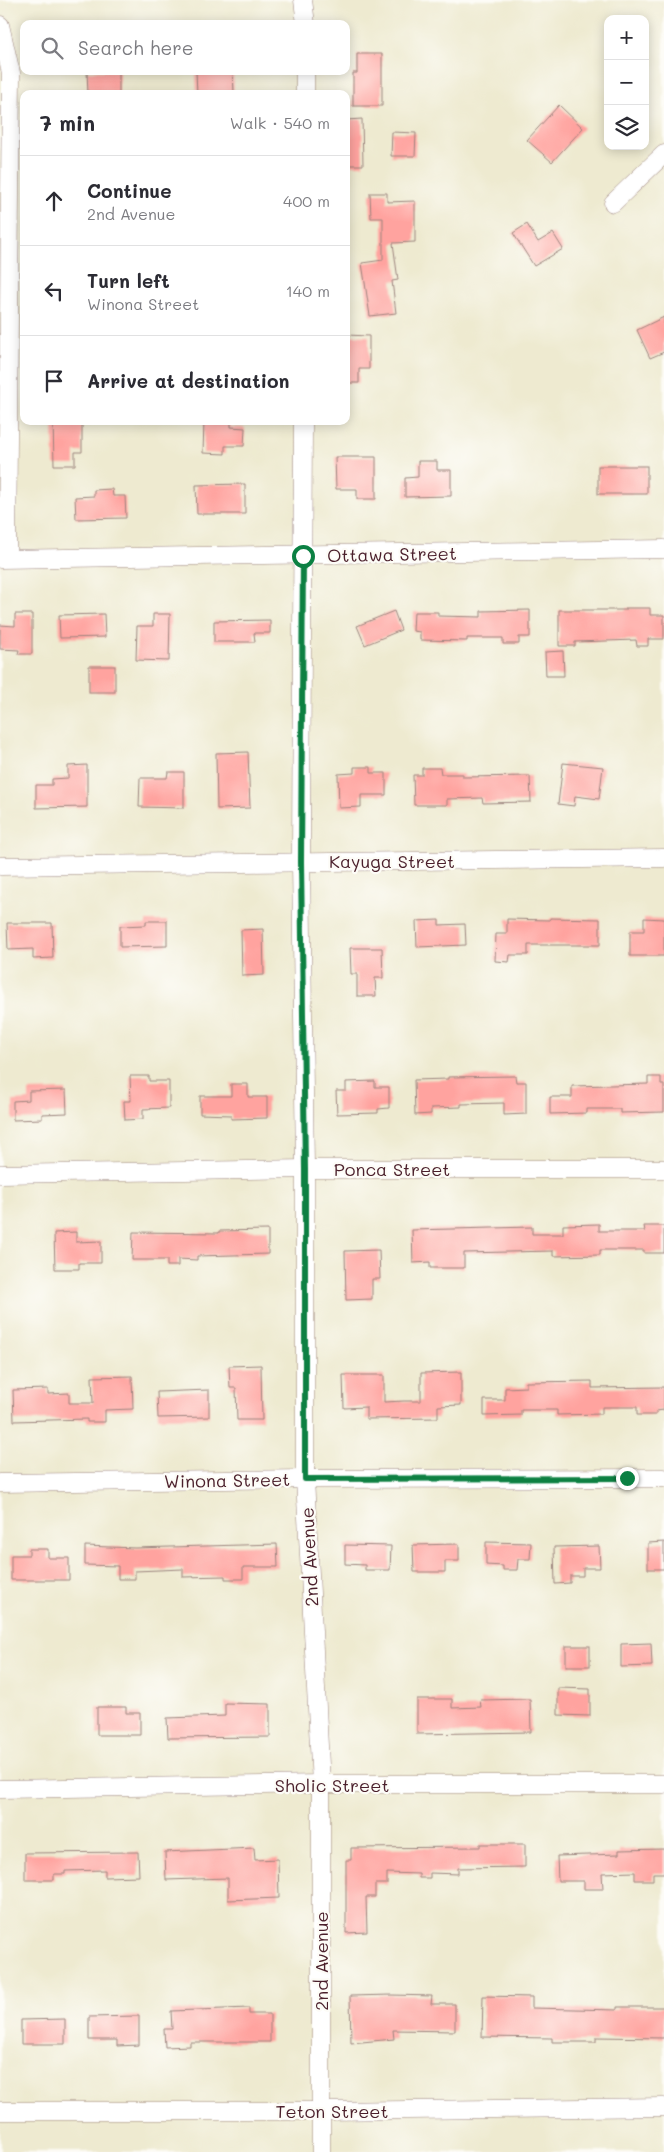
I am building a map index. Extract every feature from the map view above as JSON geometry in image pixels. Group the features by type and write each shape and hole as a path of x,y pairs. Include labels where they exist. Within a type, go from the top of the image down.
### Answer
{"street":[{"path":"303,0 306,20"},
{"path":"0,26 11,73 3,558"},
{"path":"305,75 305,90"},
{"path":"613,203 664,154"},
{"name":"2nd Avenue","path":"304,425 301,862 305,1169 305,1479 321,1784 321,2152"},
{"name":"Ottawa Street","path":"3,558 303,556 664,549"},
{"name":"Kayuga Street","path":"0,866 664,858"},
{"name":"Ponca Street","path":"0,1174 305,1169 664,1169"},
{"name":"Winona Street","path":"0,1483 305,1479 664,1478"},
{"name":"Sholic Street","path":"0,1789 321,1784 664,1784"},
{"name":"Teton Street","path":"0,2111 321,2111 664,2107"}],"building":[{"path":"357,54 382,54 382,106 353,106 353,73 357,73"},
{"path":"87,75 119,75 119,90 88,90"},
{"path":"196,75 233,75 234,90 197,90"},
{"path":"559,105 583,128 552,162 527,140"},
{"path":"362,119 363,165 350,165 350,120"},
{"path":"392,132 416,133 415,156 391,156"},
{"path":"370,193 387,193 387,202 415,201 415,242 393,243 398,280 392,281 396,313 370,316 362,263 383,260 383,218 371,218"},
{"path":"527,224 538,242 553,233 563,249 534,266 513,233"},
{"path":"664,317 664,352 650,358 637,330"},
{"path":"350,335 369,336 369,369 359,369 359,383 350,383"},
{"path":"53,425 82,425 82,452 75,452 75,465 54,465"},
{"path":"204,425 231,425 231,427 245,428 244,446 225,446 225,454 203,453"},
{"path":"335,457 376,457 376,499 357,499 357,489 336,489"},
{"path":"418,461 437,461 437,470 451,470 451,496 405,497 405,478 418,477"},
{"path":"598,466 647,466 647,494 598,494"},
{"path":"245,484 245,514 197,514 196,485"},
{"path":"112,489 113,496 125,496 126,518 76,519 75,497 94,496 94,490"},
{"path":"626,608 650,608 650,615 664,615 664,639 648,639 648,646 637,646 636,640 575,642 575,646 559,646 559,610 626,610"},
{"path":"530,610 530,637 519,637 519,644 503,644 503,638 467,638 467,641 420,640 420,632 413,631 414,612 438,612 438,616 481,617 481,611"},
{"path":"394,611 401,630 365,645 357,626"},
{"path":"15,614 32,614 32,654 18,654 19,650 0,649 0,625 15,626"},
{"path":"104,614 105,637 60,638 59,615"},
{"path":"153,614 170,614 169,661 136,660 137,626 153,626"},
{"path":"270,620 270,633 254,633 255,642 214,642 214,621"},
{"path":"563,651 564,676 546,676 545,652"},
{"path":"89,666 115,666 115,692 89,692"},
{"path":"248,752 250,808 217,809 216,753"},
{"path":"563,763 603,767 599,799 575,796 574,806 558,804"},
{"path":"87,765 87,807 36,808 36,785 52,785 52,779 68,778 68,766"},
{"path":"354,767 371,767 371,773 386,773 386,795 361,795 361,807 339,808 338,774 354,773"},
{"path":"422,768 440,768 441,774 463,774 463,777 530,776 531,802 483,803 482,798 447,799 447,805 414,805 413,775 422,775"},
{"path":"168,772 184,772 184,808 139,807 140,778 167,778"},
{"path":"550,918 600,919 600,945 528,945 528,955 510,955 509,962 495,961 496,934 507,934 507,919 550,920"},
{"path":"644,918 664,919 664,956 630,956 630,931 644,931"},
{"path":"439,920 439,925 465,924 466,945 417,947 416,921"},
{"path":"146,921 167,921 167,946 120,947 120,926 146,925"},
{"path":"7,923 52,923 53,958 33,959 33,949 8,950"},
{"path":"263,929 264,975 242,976 241,930"},
{"path":"350,948 382,948 383,978 375,978 376,996 357,996 357,974 351,974"},
{"path":"130,1076 149,1076 149,1081 169,1081 169,1108 143,1109 143,1119 125,1120 124,1101 131,1101"},
{"path":"515,1076 516,1082 526,1082 526,1114 504,1115 504,1103 461,1104 461,1107 431,1108 431,1114 415,1115 414,1080 448,1079 448,1077"},
{"path":"648,1077 661,1077 661,1085 664,1085 664,1112 620,1113 620,1109 587,1109 587,1113 550,1114 550,1097 572,1097 572,1086 648,1084"},
{"path":"375,1081 375,1087 389,1087 389,1108 378,1109 378,1113 337,1114 336,1091 346,1091 346,1082"},
{"path":"231,1084 248,1084 248,1097 267,1097 267,1118 231,1119 231,1115 200,1114 200,1096 231,1096"},
{"path":"66,1090 67,1113 42,1114 42,1119 13,1120 13,1101 29,1100 29,1091"},
{"path":"599,1224 599,1231 645,1231 644,1226 664,1226 664,1253 644,1253 644,1250 600,1250 600,1255 553,1256 553,1251 464,1253 464,1268 430,1268 430,1262 413,1263 412,1230 532,1227 532,1234 563,1234 563,1225"},
{"path":"268,1230 268,1254 197,1256 197,1260 178,1259 178,1266 167,1266 167,1260 132,1260 133,1232 219,1233 219,1231"},
{"path":"76,1232 76,1242 101,1241 101,1263 79,1263 79,1269 55,1269 54,1233"},
{"path":"379,1250 380,1279 372,1279 372,1299 346,1300 345,1251"},
{"path":"261,1365 262,1420 237,1420 236,1388 230,1388 229,1366"},
{"path":"461,1372 461,1405 438,1406 438,1418 366,1419 366,1407 344,1408 343,1375 384,1375 384,1402 421,1401 421,1373"},
{"path":"132,1376 133,1409 105,1410 105,1422 87,1422 87,1419 14,1421 13,1390 48,1389 48,1394 69,1393 69,1403 93,1403 92,1377"},
{"path":"592,1381 592,1388 664,1387 664,1410 656,1411 656,1415 637,1415 637,1407 602,1407 602,1414 557,1415 557,1410 521,1410 521,1415 484,1416 484,1400 505,1400 505,1388 526,1387 526,1382"},
{"path":"209,1390 209,1417 158,1418 157,1392"},
{"path":"486,1542 531,1543 530,1559 518,1559 517,1570 503,1570 503,1566 486,1565"},
{"path":"664,1542 664,1569 648,1569 648,1543"},
{"path":"277,1544 278,1567 243,1567 243,1579 225,1579 225,1576 183,1577 183,1569 135,1571 135,1579 118,1579 118,1566 85,1565 85,1546 135,1548"},
{"path":"459,1544 459,1561 445,1561 445,1572 414,1572 413,1545"},
{"path":"345,1545 391,1546 390,1570 365,1570 365,1565 345,1564"},
{"path":"599,1546 600,1568 583,1568 583,1576 570,1576 570,1583 555,1584 554,1547"},
{"path":"29,1549 48,1549 48,1558 69,1558 69,1580 11,1580 11,1555 29,1555"},
{"path":"651,1643 652,1666 621,1667 621,1644"},
{"path":"566,1646 590,1646 590,1666 566,1666"},
{"path":"558,1688 590,1689 590,1716 558,1715"},
{"path":"417,1699 452,1699 452,1708 481,1707 480,1700 530,1699 531,1732 417,1734"},
{"path":"225,1703 270,1704 270,1737 168,1738 167,1718 225,1716"},
{"path":"97,1707 126,1707 126,1713 140,1713 140,1735 97,1735"},
{"path":"480,1844 525,1844 525,1867 458,1868 458,1874 430,1873 430,1878 419,1878 419,1874 387,1873 387,1884 375,1884 375,1897 366,1897 367,1932 346,1933 346,1860 351,1860 351,1848 480,1847"},
{"path":"254,1848 255,1860 278,1859 279,1898 228,1900 228,1878 166,1880 165,1852"},
{"path":"664,1849 664,1873 653,1873 653,1880 635,1880 635,1872 602,1873 603,1889 584,1889 584,1881 558,1881 557,1856 619,1854 619,1850"},
{"path":"138,1852 139,1876 105,1877 105,1870 65,1871 65,1874 54,1874 54,1880 25,1880 25,1853"},
{"path":"350,1996 432,1996 431,2004 455,2004 455,2031 393,2030 394,2039 351,2043"},
{"path":"483,1996 532,1997 532,2008 617,2010 617,2007 664,2007 664,2038 596,2037 596,2042 552,2042 552,2038 482,2037"},
{"path":"249,2008 249,2014 270,2014 270,2042 190,2042 190,2046 165,2047 164,2029 172,2029 171,2011"},
{"path":"139,2016 139,2045 117,2046 117,2040 89,2040 89,2017"},
{"path":"65,2019 65,2044 21,2044 21,2020"}],"route":[{"path":"303,556 301,862 305,1169 305,1479 627,1478"}]}
